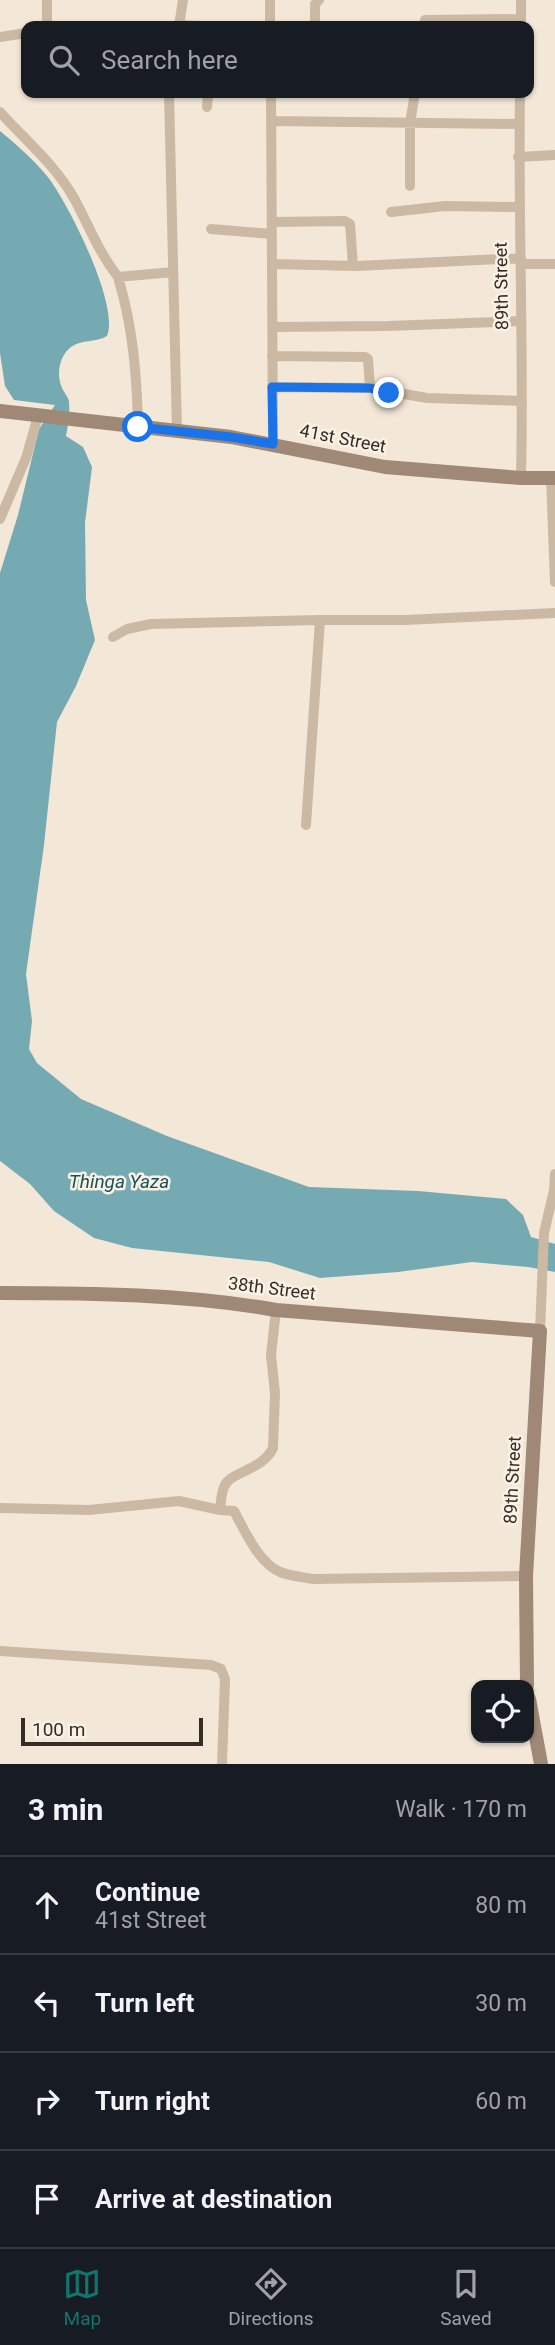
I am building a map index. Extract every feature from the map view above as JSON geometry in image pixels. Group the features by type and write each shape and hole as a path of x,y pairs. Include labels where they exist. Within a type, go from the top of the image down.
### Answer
{"main road":[{"name":"41st Street","path":"0,411 231,437 385,467 553,478"},
{"name":"38th Street","path":"0,1293 90,1293 191,1299 276,1310 540,1331"},
{"name":"89th Street","path":"527,1680 526,1576 540,1331"},
{"path":"534,1726 541,1764"}],"street":[{"path":"47,0 47,21"},
{"path":"180,21 183,0"},
{"path":"270,0 270,21"},
{"path":"315,21 315,4 319,0"},
{"path":"521,0 521,21"},
{"path":"425,21 457,21"},
{"path":"0,37 21,34"},
{"path":"169,98 177,432"},
{"path":"207,107 208,98"},
{"path":"271,98 273,444"},
{"path":"410,186 410,123 414,98"},
{"name":"89th Street","path":"520,98 521,478"},
{"path":"0,112 47,160 75,200 94,242 118,277 132,337 138,427"},
{"path":"272,121 520,124"},
{"path":"519,157 555,155"},
{"path":"391,212 445,206 519,208"},
{"path":"272,222 345,221 350,224 352,230 352,266"},
{"path":"211,229 272,234"},
{"path":"272,264 352,266 521,261 555,264"},
{"path":"118,277 173,272"},
{"path":"272,327 521,321"},
{"path":"272,356 365,357 368,359 370,388"},
{"path":"272,387 370,388 427,398 522,401"},
{"path":"0,519 26,458 39,416"},
{"path":"553,478 555,582"},
{"path":"113,637 127,629 150,624 405,620 555,613"},
{"path":"306,825 320,620"},
{"name":"89th Street","path":"540,1331 544,1233 554,1191 555,1174"},
{"path":"543,1290 555,1290"},
{"path":"220,1510 223,1488 228,1480 258,1466 273,1448 275,1393 271,1355 276,1310"},
{"path":"0,1508 89,1510 179,1501 234,1511 246,1534 267,1561 279,1572 290,1575 334,1580 526,1576"},
{"path":"0,1651 211,1665 221,1669 225,1679 222,1764"}],"water":[{"name":"Thinga Yaza","path":"0,131 42,170 67,208 90,254 106,302 109,322 107,336 80,343 67,351 61,360 59,372 60,383 69,401 66,436 83,447 92,467 85,523 86,600 95,640 76,686 57,722 44,845 26,974 32,1021 29,1049 37,1063 81,1099 167,1136 309,1187 418,1191 506,1199 523,1215 531,1237 555,1244 555,1272 472,1262 398,1272 320,1278 269,1262 132,1248 94,1238 54,1211 30,1184 0,1161 0,573 18,515 39,429 55,405 14,400 5,386 0,353"}],"route":[{"path":"138,427 273,444 272,387 370,388 389,393"}]}
